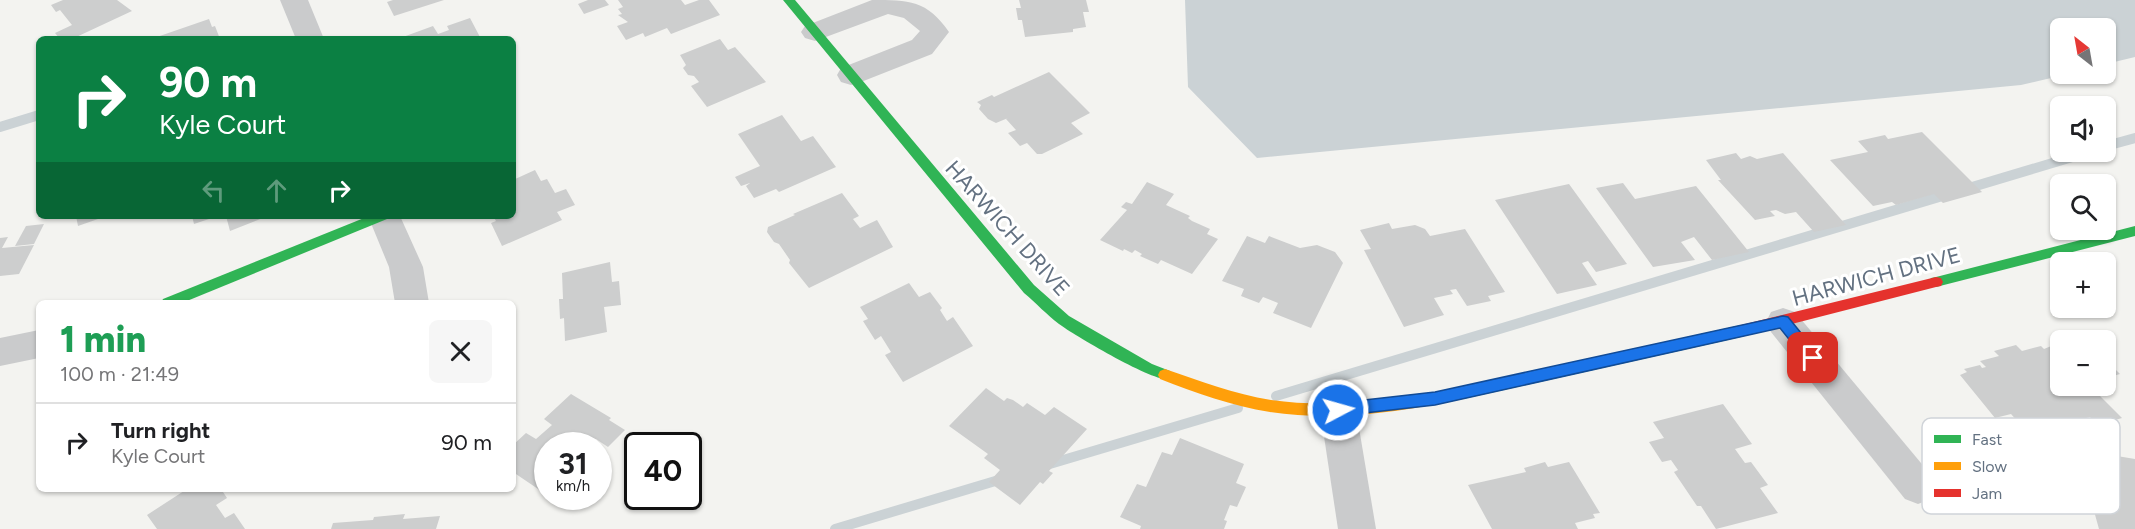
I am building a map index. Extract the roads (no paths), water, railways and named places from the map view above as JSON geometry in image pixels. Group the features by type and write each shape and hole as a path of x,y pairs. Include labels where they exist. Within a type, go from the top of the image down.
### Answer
{"street":[{"path":"294,0 309,36"},
{"name":"HARWICH DRIVE","path":"789,0 1029,289 1064,320 1147,368 1213,393 1271,406 1338,410 1435,399 1783,321 2135,231"},
{"path":"816,32 885,5 911,8 934,32 922,46 851,75"},
{"path":"175,300 376,219"},
{"path":"384,219 406,267 412,300"},
{"path":"1783,321 1918,487"},
{"path":"0,352 36,345"},
{"path":"1338,410 1357,529"}],"waterway":[{"path":"0,127 36,116"},
{"path":"2116,143 2135,138"},
{"path":"1276,396 2056,162"},
{"path":"1043,466 1238,408"},
{"path":"835,529 1002,479"}]}
